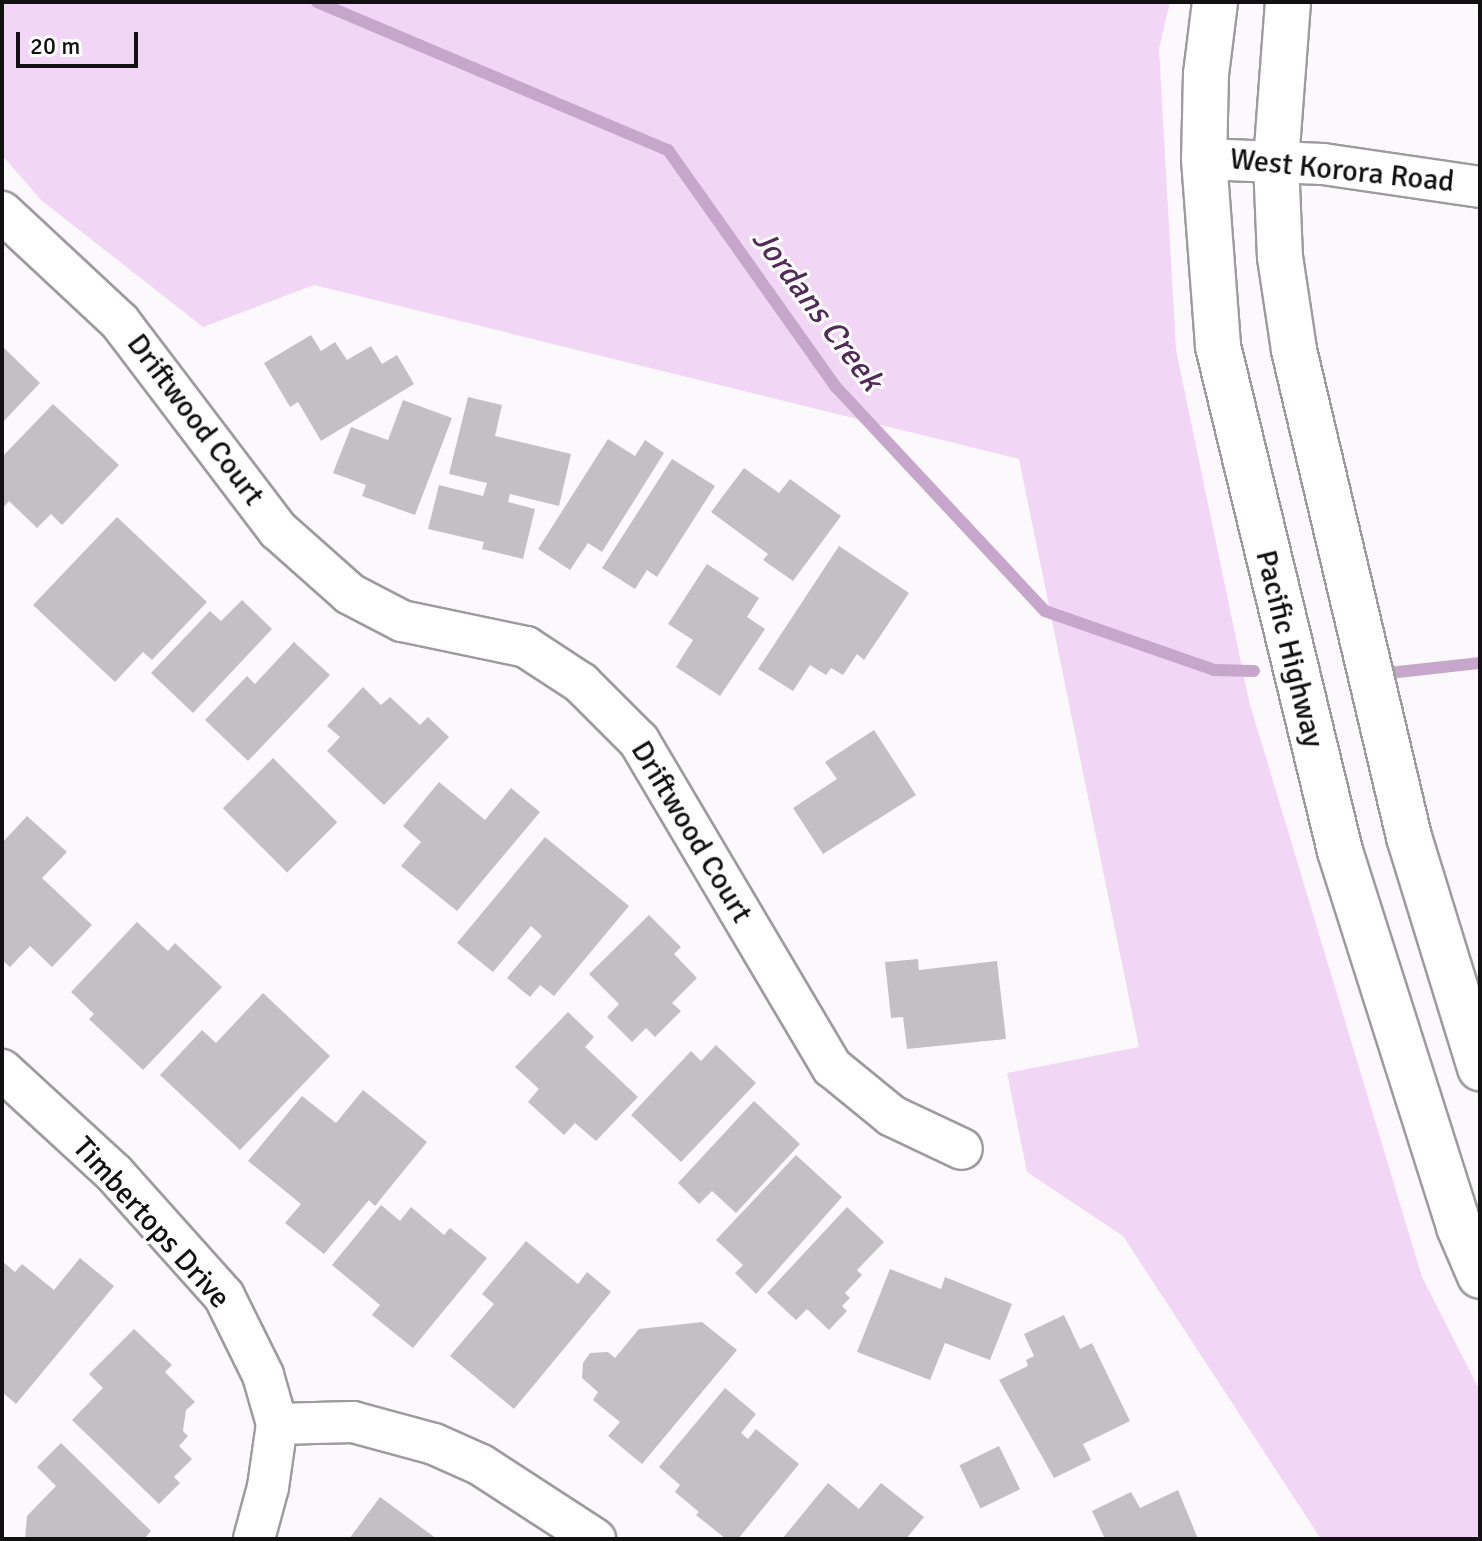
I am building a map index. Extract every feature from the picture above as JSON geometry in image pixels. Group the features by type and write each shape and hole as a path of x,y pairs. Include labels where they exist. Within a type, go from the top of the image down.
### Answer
{"highway":[{"name":"Pacific Highway","path":"1215,2 1206,74 1204,159 1218,346 1266,559 1340,851 1454,1212 1480,1276"},
{"path":"1288,2 1279,61 1276,162 1280,257 1294,350 1409,837 1480,1068"}],"street":[{"name":"West Korora Road","path":"1204,159 1397,171 1480,187"},
{"name":"Driftwood Court","path":"2,212 120,322 278,530 350,594 402,621 526,647 581,683 639,741 832,1067 892,1116 962,1149"},
{"name":"Timbertops Drive","path":"2,1070 114,1173 224,1296 263,1375 277,1424 268,1487 254,1539"},
{"path":"277,1424 353,1422 434,1444 481,1465 595,1539"}],"shaded area":[{"path":"2,2 1170,2 1159,49 1176,350 1249,701 1422,1277 1480,1391 1480,1539 1321,1539 1123,1236 1027,1172 1007,1073 1139,1047 1019,459 314,285 203,327 41,200 2,155"}],"building":[{"path":"311,335 321,351 335,342 347,360 371,346 382,364 397,355 414,384 321,441 298,402 290,407 264,363"},
{"path":"2,346 40,383 2,423"},
{"path":"468,397 502,405 495,436 571,454 559,506 510,494 508,502 535,509 523,559 482,549 484,542 428,529 439,485 483,496 487,483 449,474"},
{"path":"403,400 452,418 415,515 362,496 366,485 333,473 351,427 388,440"},
{"path":"53,404 119,465 62,525 51,514 37,528 9,501 2,509 2,457"},
{"path":"608,439 635,456 645,440 664,453 602,552 588,543 570,570 538,549"},
{"path":"672,459 715,486 657,577 647,570 635,589 602,568"},
{"path":"744,468 779,493 790,479 841,516 793,581 763,560 768,554 711,512"},
{"path":"117,517 207,602 152,660 143,652 115,682 33,605"},
{"path":"839,546 909,593 864,660 857,654 843,675 831,668 826,675 810,665 793,691 758,669"},
{"path":"707,564 759,598 747,617 765,629 720,696 676,667 693,640 668,624"},
{"path":"242,600 272,629 193,713 151,673 210,611 221,621"},
{"path":"294,642 330,675 248,761 205,720 247,676 255,684"},
{"path":"363,687 381,705 390,697 420,725 428,717 449,737 384,805 327,751 340,737 327,726"},
{"path":"874,730 916,795 823,854 793,808 837,779 825,762"},
{"path":"273,758 337,822 287,873 223,808"},
{"path":"439,782 485,820 511,788 540,812 457,911 401,866 421,842 403,826"},
{"path":"27,816 67,852 42,878 92,925 52,967 30,946 10,967 2,960 2,843"},
{"path":"545,837 629,906 554,996 540,985 530,997 507,978 542,936 531,926 493,972 457,943"},
{"path":"649,915 681,947 674,954 697,978 672,1003 681,1011 655,1037 646,1028 632,1042 607,1017 619,1004 589,974"},
{"path":"137,922 168,951 175,943 222,987 143,1070 89,1019 94,1014 71,992"},
{"path":"918,959 919,970 997,961 1006,1039 907,1049 903,1017 891,1018 885,962"},
{"path":"263,993 330,1056 240,1150 160,1075 202,1030 216,1043"},
{"path":"568,1012 594,1037 585,1047 638,1097 596,1141 575,1123 564,1135 528,1102 539,1089 515,1067"},
{"path":"716,1045 756,1083 681,1162 631,1115 691,1051 701,1061"},
{"path":"363,1090 427,1142 375,1206 369,1200 324,1254 285,1223 301,1204 248,1161 302,1096 336,1123"},
{"path":"754,1101 800,1144 736,1213 712,1191 699,1204 678,1183"},
{"path":"796,1155 842,1197 756,1294 735,1273 743,1265 716,1240"},
{"path":"381,1205 400,1221 411,1207 444,1235 450,1228 487,1258 413,1348 372,1315 380,1305 332,1265"},
{"path":"847,1207 884,1242 857,1270 862,1275 845,1293 850,1298 842,1306 847,1311 829,1330 807,1309 796,1320 767,1293"},
{"path":"526,1241 578,1284 587,1272 611,1292 514,1409 450,1356 494,1304 482,1294"},
{"path":"80,1258 114,1286 16,1404 2,1392 2,1261 15,1272 22,1264 54,1290"},
{"path":"890,1269 941,1289 945,1277 1012,1304 990,1360 945,1343 930,1380 857,1352"},
{"path":"1064,1315 1080,1349 1092,1343 1130,1421 1083,1444 1091,1460 1054,1478 999,1380 1028,1366 1026,1360 1034,1356 1024,1334"},
{"path":"702,1322 737,1350 642,1464 608,1436 620,1422 593,1400 598,1392 582,1378 583,1363 590,1353 608,1352 615,1358 639,1329"},
{"path":"134,1329 172,1365 165,1372 195,1402 186,1410 183,1431 188,1436 179,1446 192,1459 174,1477 180,1483 159,1504 72,1420 103,1388 89,1374"},
{"path":"725,1388 756,1414 741,1433 748,1439 756,1429 799,1464 738,1539 726,1539 696,1515 699,1512 675,1492 680,1485 659,1467"},
{"path":"61,1443 151,1531 144,1539 25,1539 27,1516 56,1486 37,1467"},
{"path":"999,1446 1020,1489 980,1508 959,1465"},
{"path":"828,1483 859,1509 881,1483 924,1517 906,1539 782,1539"},
{"path":"1178,1490 1198,1539 1105,1539 1092,1511 1131,1492 1140,1508"},
{"path":"380,1497 437,1539 349,1539"}],"waterway":[{"name":"Jordans Creek","path":"317,2 668,150 836,387 1045,611 1214,670 1254,671"},
{"name":"Jordans Creek","path":"1389,673 1480,663"}]}
